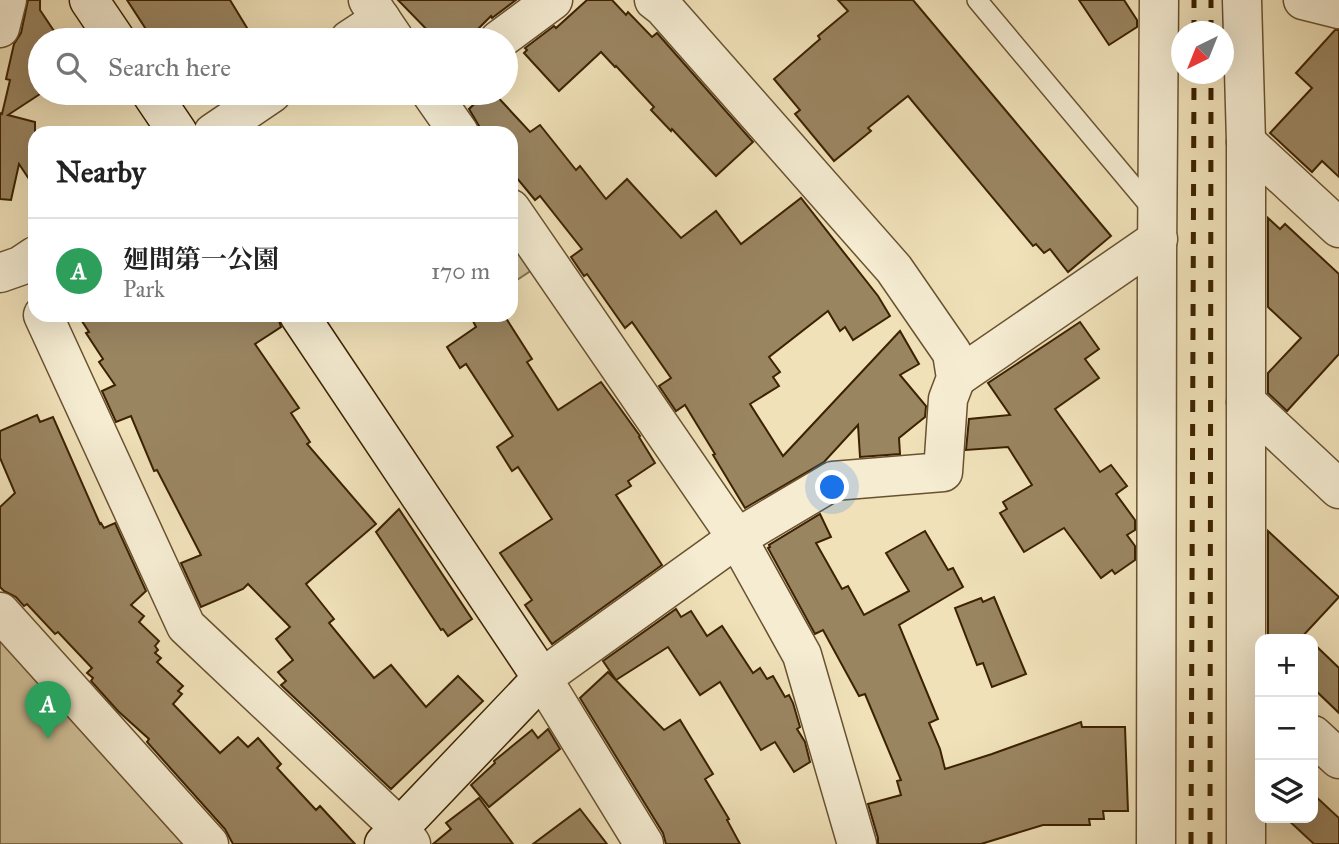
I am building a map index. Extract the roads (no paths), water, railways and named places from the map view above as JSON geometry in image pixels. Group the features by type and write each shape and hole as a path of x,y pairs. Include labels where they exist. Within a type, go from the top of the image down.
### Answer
{"street":[{"path":"0,28 7,0"},
{"path":"89,0 108,28"},
{"path":"515,28 552,0"},
{"path":"46,322 186,626 398,838 542,678 737,538 833,481 943,471 948,399 956,377 952,354 894,269 654,0"},
{"path":"1156,844 1159,0"},
{"path":"1242,0 1246,142 1246,402 1253,681 1246,844"},
{"path":"1303,0 1339,9"},
{"path":"159,105 173,126"},
{"path":"223,126 254,105"},
{"path":"439,105 454,126"},
{"path":"1246,142 1339,228"},
{"path":"518,219 737,538 802,655 857,844"},
{"path":"956,377 1158,228"},
{"path":"304,322 542,678 643,844"},
{"path":"1246,402 1339,489"},
{"path":"0,612 209,844"},
{"path":"1318,740 1339,759"}],"lane":[{"path":"977,0 1158,228"}],"railway":[{"path":"1194,0 1194,21"},
{"path":"1211,0 1211,21"},
{"path":"1191,844 1194,84"},
{"path":"1210,844 1211,84"}],"place":[{"name":"廻間第一公園","path":"48,739"}]}
